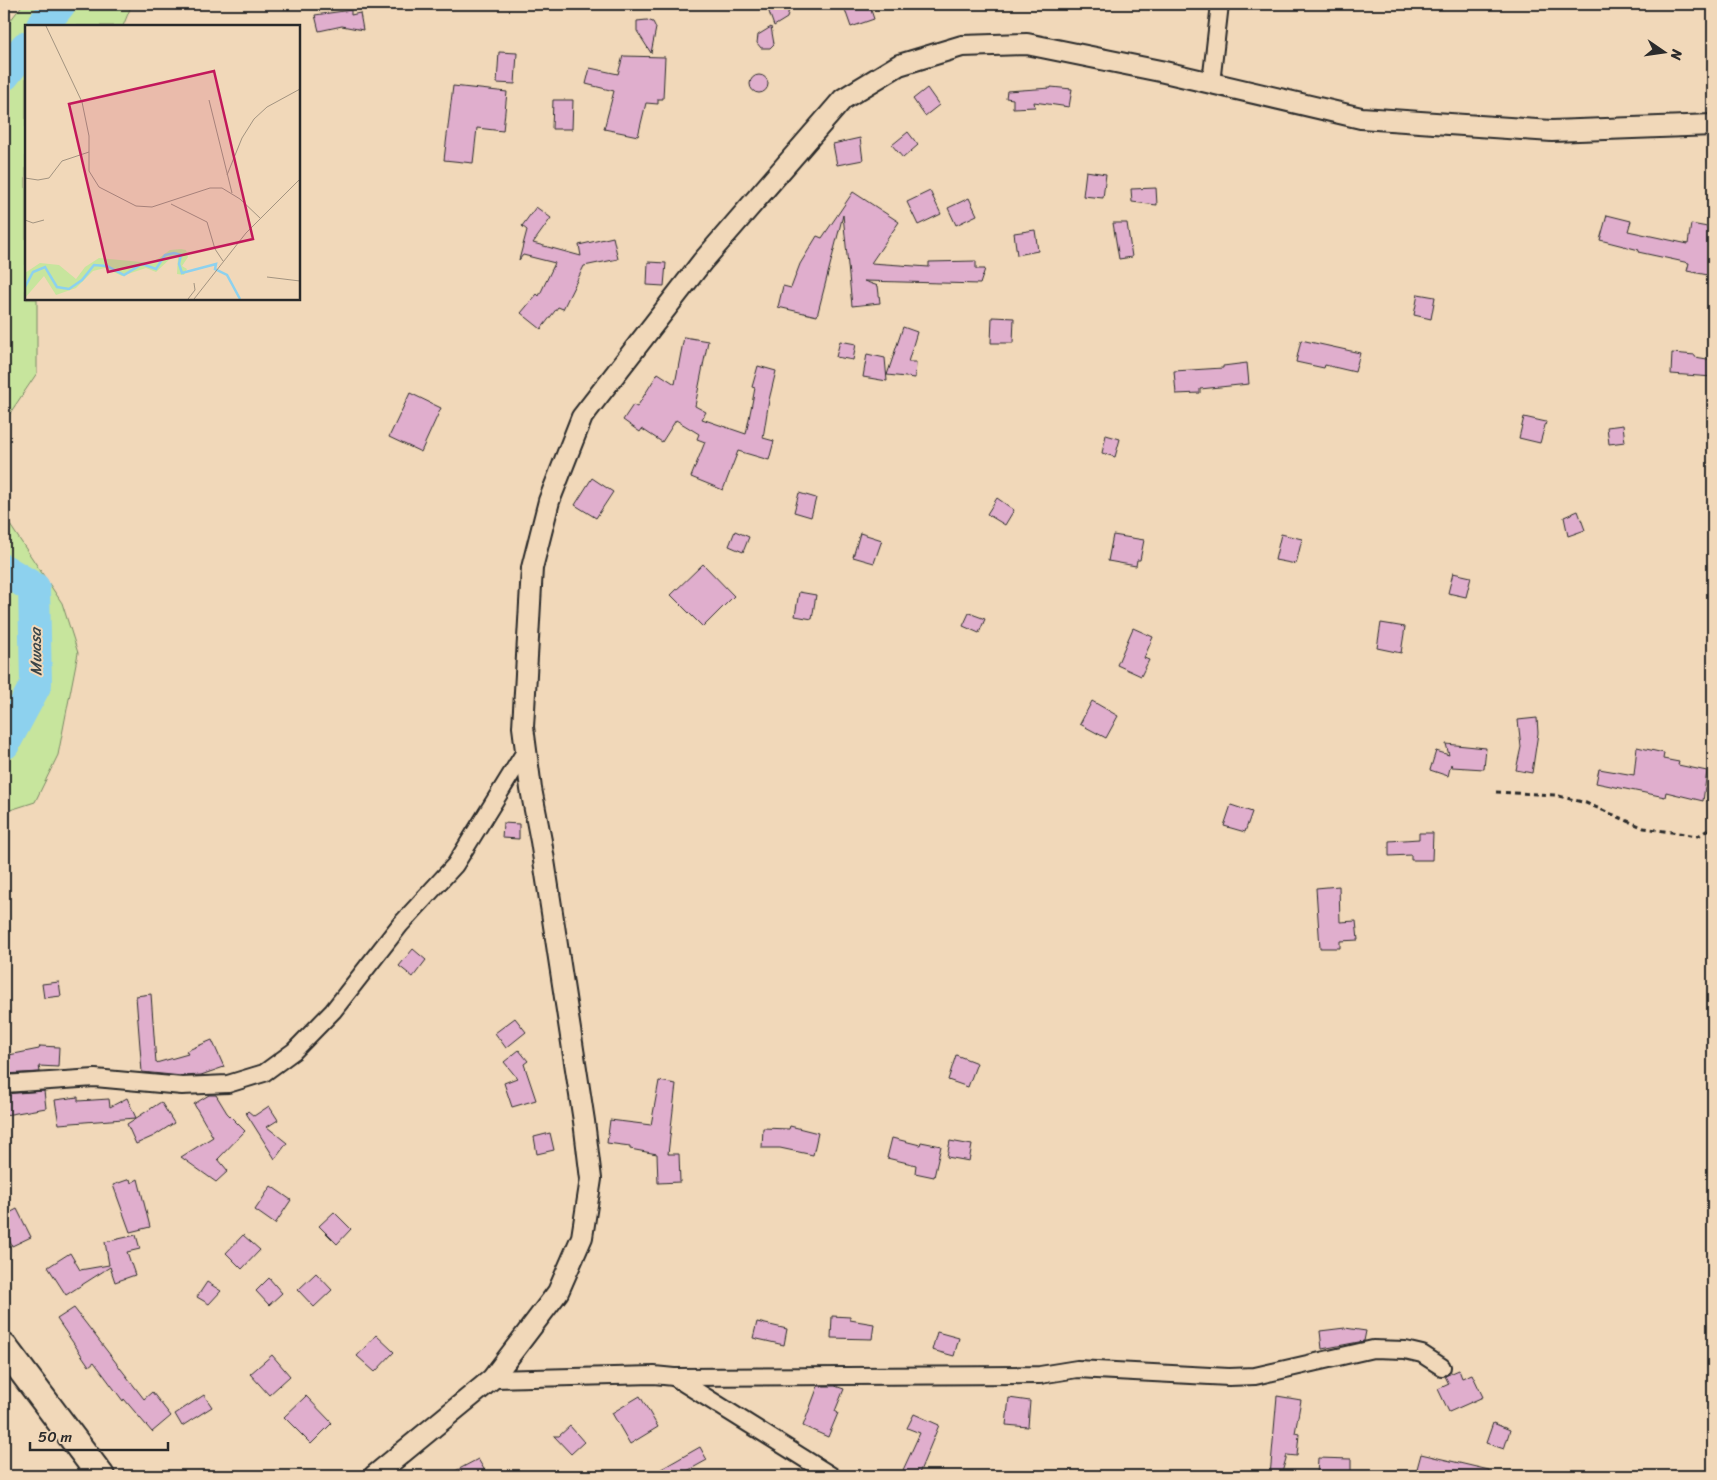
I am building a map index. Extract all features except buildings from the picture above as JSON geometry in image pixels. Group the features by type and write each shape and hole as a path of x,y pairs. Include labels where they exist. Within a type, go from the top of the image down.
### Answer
{"highway":[{"path":"4,1347 101,1476"}],"street":[{"path":"1211,83 1220,4"},
{"path":"374,1476 492,1379 558,1292 582,1238 591,1179 584,1121 523,727 532,568 548,501 582,417 702,262 843,99 899,65 962,46 1027,44 1211,83 1361,118 1552,131 1713,125"},
{"path":"4,1084 95,1078 191,1086 228,1084 264,1073 294,1051 333,1011 400,925 455,865 526,750"},
{"path":"492,1379 654,1375 674,1378 1040,1375 1077,1369 1229,1377 1255,1376 1373,1349 1405,1350 1422,1354 1442,1367"},
{"path":"674,1378 832,1476"}],"path":[{"path":"1496,792 1555,795 1586,803 1644,828 1698,836 1713,827"}],"green space":[{"path":"23,4 132,4 123,25 25,25 25,300 37,300 37,373 4,422 4,29"},
{"path":"4,516 62,603 78,653 58,755 35,802 4,812 4,681 11,666 4,656"}],"waterway":[{"name":"Mwasa","path":"43,25 60,4"},
{"name":"Mwasa","path":"4,75 25,48"},
{"name":"Mwasa","path":"4,570 34,588 36,684 4,744"}]}
